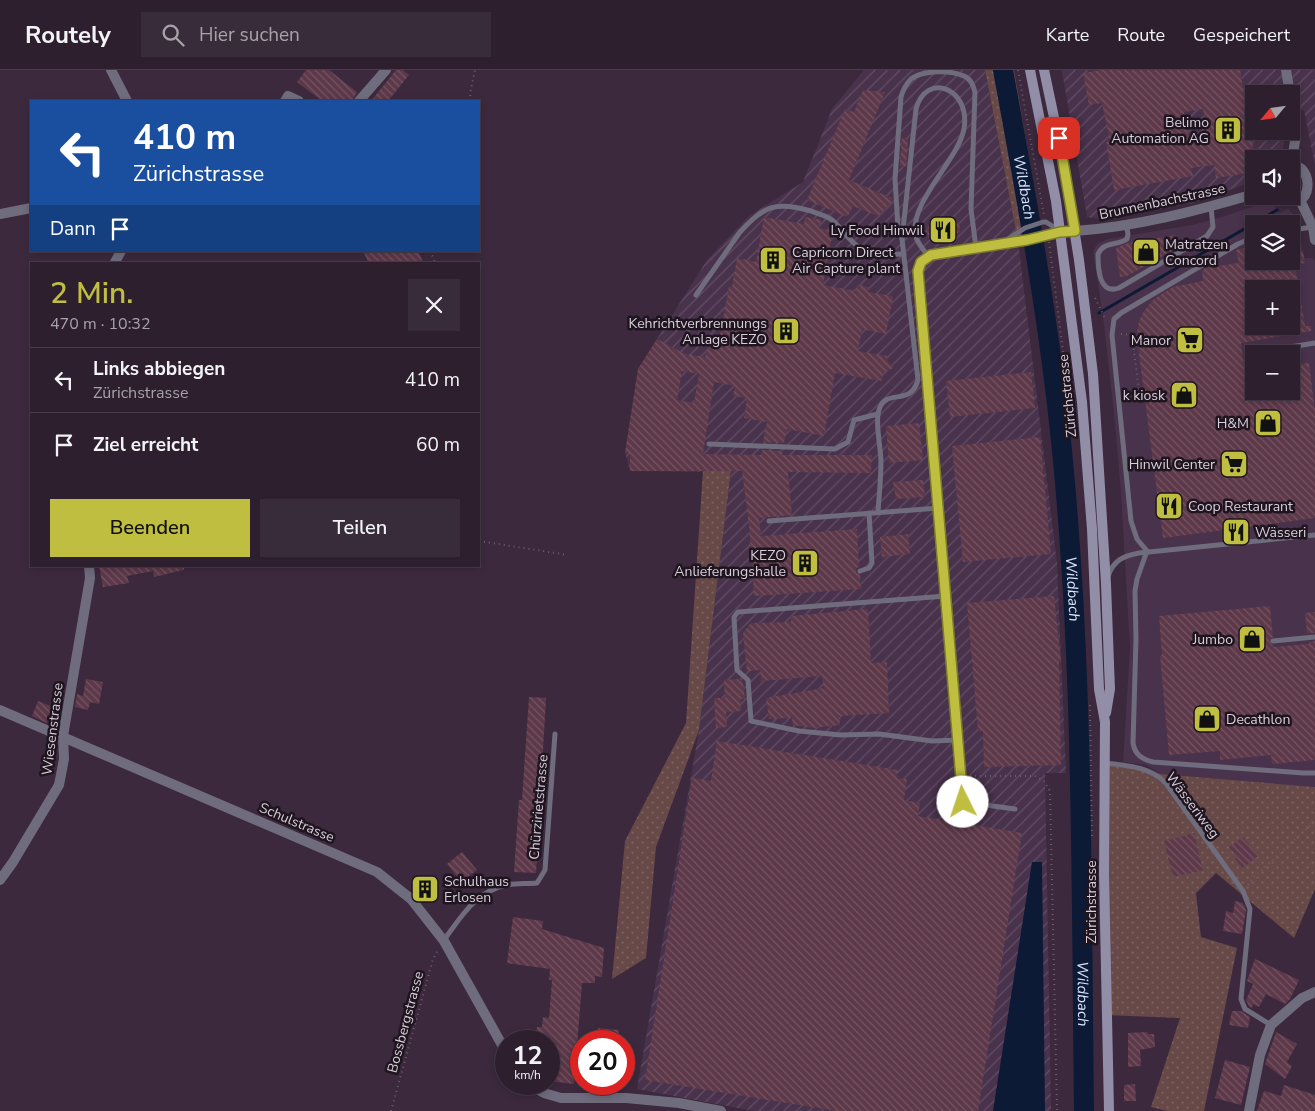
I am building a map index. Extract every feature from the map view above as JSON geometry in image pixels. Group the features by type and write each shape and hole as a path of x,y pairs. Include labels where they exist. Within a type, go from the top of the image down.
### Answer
{"main road":[{"name":"Zürichstrasse","path":"1030,70 1060,232 1082,402 1092,529 1099,689 1104,722 1106,763 1104,874 1109,1111"},
{"name":"Zürichstrasse","path":"1044,70 1064,165 1075,231 1093,374 1106,584 1110,689 1104,722"},
{"path":"1060,232 1075,231"}],"street":[{"path":"111,70 126,100"},
{"path":"360,100 386,70"},
{"path":"1286,70 1288,85"},
{"path":"1300,166 1308,170 1313,180 1312,190 1309,195 1300,200 1315,240"},
{"name":"Brunnenbachstrasse","path":"1075,231 1126,224 1211,207 1245,197"},
{"path":"0,214 30,208"},
{"name":"Wiesenstrasse","path":"0,880 13,862 59,785 64,759 63,736 90,578 89,567"},
{"name":"Schulstrasse","path":"0,710 377,872 412,899 444,941 495,1032"},
{"path":"1249,1111 1260,1055 1271,1025 1302,998 1315,992"},
{"path":"551,1095 561,1098 626,1098 679,1103 720,1111"}],"lane":[{"path":"878,512 881,461 879,409 885,401 910,394 918,380 904,254 898,228 895,179 902,96 911,79 923,72 957,71 970,80 975,92 971,209 976,248"},
{"path":"902,239 916,109 919,100 925,93 934,89 944,88 953,92 960,99 964,111 964,124 958,145 926,195 916,222 917,238 928,256"},
{"path":"696,295 748,222 764,211 779,206 792,206 826,216 864,250 875,253 904,254"},
{"path":"1126,224 1127,239 1123,242 1105,245 1098,254 1101,280 1105,287 1111,290 1119,288 1207,236 1213,227 1211,207"},
{"path":"999,244 1025,228 1044,222 1060,232"},
{"path":"1300,229 1312,228"},
{"path":"1015,810 963,802 918,275 921,262 928,256 1027,240 1060,232"},
{"path":"1147,552 1137,539 1131,521 1112,325 1115,318 1121,313 1245,241"},
{"path":"1300,345 1315,343"},
{"path":"709,444 834,449 848,442 854,420 878,414"},
{"path":"769,521 939,508"},
{"path":"860,571 869,568 872,563 869,513"},
{"path":"1106,584 1110,570 1118,560 1126,556 1147,552 1315,535"},
{"path":"1147,552 1135,591 1136,639 1133,743 1138,756 1153,762 1315,773"},
{"path":"946,596 738,612 734,617 737,670 748,680 751,721 799,731 841,735 879,734 932,741 959,740"},
{"path":"1273,641 1315,637"},
{"name":"Chürzirietstrasse","path":"444,941 472,902 482,894 506,885 537,883 545,870 556,734"},
{"name":"Wässeriweg","path":"1106,763 1139,767 1148,770 1160,778 1168,786 1243,891 1250,910 1241,999 1246,1009 1271,1025"}],"path":[{"path":"471,100 470,94 475,70"},
{"path":"1018,70 1044,222"},
{"path":"1046,236 1072,427"},
{"path":"1098,303 1104,316"},
{"path":"1112,325 1120,333 1132,334 1139,391"},
{"path":"1119,394 1143,390"},
{"path":"480,540 568,555"},
{"path":"1090,698 1092,846"},
{"path":"961,770 968,776 976,777 1038,777 1046,783 1050,791 1057,1111"},
{"path":"1243,891 1253,878 1315,821"},
{"name":"Bossbergstrasse","path":"391,1111 433,959 444,941"}],"shaded area":[{"path":"864,70 985,70 1018,241 1057,563 1066,773 1045,773 1051,1111 754,1111 637,1089 699,730 731,472 630,471 625,453 638,369 707,260 749,216 803,182 832,109"},
{"path":"985,70 1014,70 1036,200 1018,241"},
{"path":"1315,70 1315,166 1304,110 1300,110 1300,85 1245,85 1245,140 1285,140 1282,150 1245,150 1245,184 1193,203 1099,219 1087,217 1062,71"},
{"path":"1257,205 1274,205 1279,213 1288,209 1294,215 1245,215 1245,270 1300,270 1300,238 1304,258 1312,258 1315,261 1315,787 1161,774 1146,765 1123,762 1130,648 1121,493 1103,316 1093,252 1097,244 1108,239 1192,225"},
{"path":"703,471 731,471 699,730 656,847 646,958 612,979 625,841 686,723"},
{"path":"1105,763 1134,766 1161,774 1315,787 1315,889 1294,938 1216,873 1196,893 1201,937 1237,948 1204,1111 1167,1111 1151,1107 1180,1018 1106,1015"}],"water":[{"path":"1032,862 1042,862 1045,1111 993,1111"}],"building":[{"path":"306,70 329,70 357,92 353,100 321,100 297,82"},
{"path":"396,70 403,70 409,75 389,100 372,100"},
{"path":"1101,70 1240,70 1245,100 1245,140 1252,140 1253,150 1245,150 1245,173 1216,178 1214,165 1191,168 1193,176 1114,190 1106,142 1110,141 1102,103 1089,105 1083,73","holes":["1203,109 1207,132 1188,135 1184,112"]},
{"path":"863,90 885,92 849,180 892,198 892,202 878,216 853,206 848,216 845,216 807,200 845,109 854,112"},
{"path":"902,138 908,138 906,166 903,167 900,165"},
{"path":"764,217 804,224 805,217 821,220 819,228 833,231 823,285 856,291 857,285 869,287 868,292 893,296 886,334 862,329 858,351 887,356 887,360 893,368 883,373 882,381 835,373 824,436 787,429 784,443 763,442 767,422 744,418 747,398 733,396 735,386 714,382 703,454 761,455 762,450 783,451 782,455 872,455 871,473 788,472 792,515 759,518 761,536 857,529 859,567 856,568 856,572 860,575 861,589 754,596 749,525 742,471 630,471 630,453 625,453 638,369 657,339 685,354 705,357 708,345 718,347 729,286 732,287 737,258 756,262","holes":["682,371 699,374 694,403 677,400"]},
{"name":"Ly Food Hinwil","path":"959,222 960,232 956,233 957,237 941,240 941,236 928,238 927,227"},
{"path":"1176,235 1178,247 1127,276 1120,277 1116,248 1128,243"},
{"name":"Hinwil Center","path":"1245,248 1245,270 1296,270 1297,280 1245,280 1245,335 1288,335 1241,343 1245,371 1245,400 1300,400 1300,364 1309,363 1315,410 1315,518 1163,538 1138,346 1139,321 1144,311 1154,299 1173,287 1203,281 1202,271 1205,268 1239,263 1236,250"},
{"name":"Hinwil Center","path":"1303,251 1305,263 1300,264 1300,252"},
{"path":"363,252 418,252 423,262 368,262"},
{"name":"Hinwil Center","path":"1300,296 1305,326 1311,326 1311,331 1300,333"},
{"path":"1031,372 1035,408 950,417 946,381"},
{"path":"919,423 923,460 889,463 886,426"},
{"path":"1040,437 1051,554 963,562 952,446"},
{"path":"923,480 925,497 896,499 893,482"},
{"path":"908,534 910,554 882,557 880,537"},
{"path":"99,567 184,567 184,570 154,577 153,571 127,576 129,583 103,587"},
{"path":"1054,596 1061,662 1059,662 1061,765 984,767 983,731 978,731 967,603"},
{"path":"1270,606 1273,637 1269,641 1274,647 1309,644 1309,642 1315,641 1315,760 1272,764 1271,755 1220,760 1220,751 1169,755 1160,656 1162,655 1159,616"},
{"path":"868,609 871,663 887,662 889,713 839,716 840,725 813,728 793,725 792,718 769,719 766,698 824,688 822,676 761,681 760,670 747,671 743,633 751,623 791,622 791,616"},
{"path":"1315,612 1315,633 1307,633 1305,613"},
{"path":"86,679 103,682 99,704 90,702 88,710 75,707 77,694 83,696"},
{"path":"740,679 743,682 745,699 740,699 741,711 726,712 727,727 716,728 714,698 725,698 724,680"},
{"path":"529,697 546,698 536,873 514,872 519,800 522,800"},
{"path":"38,701 53,707 47,723 32,716"},
{"path":"717,741 898,770 897,778 907,779 904,800 920,803 918,816 1022,833 978,1111 837,1111 645,1080 692,778 711,781"},
{"path":"1194,833 1203,870 1173,877 1164,841"},
{"path":"1243,837 1258,856 1242,868 1235,859 1237,857 1229,847"},
{"path":"462,852 477,870 461,882 447,864"},
{"name":"Schulhaus Erlosen","path":"427,876 438,890 423,902 412,888"},
{"path":"1235,901 1243,903 1246,910 1242,934 1223,931 1226,911 1233,913"},
{"path":"513,917 543,921 542,929 604,948 602,977 595,976 595,983 582,983 578,1030 570,1030 570,1084 560,1082 560,1030 537,1030 537,1027 542,1027 543,1017 549,1018 552,980 549,980 550,969 507,963"},
{"path":"1255,959 1299,980 1290,999 1285,1004 1266,994 1259,1007 1253,1004 1252,1008 1249,1006 1246,1000 1253,984 1247,981"},
{"path":"1232,1011 1241,1011 1250,1017 1248,1028 1229,1025"},
{"path":"598,1028 619,1030 598,1030"},
{"path":"1147,1032 1148,1034 1154,1034 1155,1047 1140,1050 1141,1066 1128,1067 1128,1033"},
{"path":"1276,1032 1297,1044 1287,1062 1292,1066 1285,1079 1265,1064"},
{"path":"1225,1060 1250,1067 1241,1105 1215,1098"},
{"path":"1135,1084 1136,1101 1124,1101 1124,1085"},
{"path":"1284,1085 1315,1095 1315,1111 1257,1111 1264,1091 1281,1096"}],"waterway":[{"name":"Wildbach","path":"1003,70 1047,327 1058,413 1073,587 1080,761 1084,1111"},
{"path":"1099,313 1277,210"}],"place":[{"name":"Belimo Automation AG","path":"1228,130"},
{"name":"Ly Food Hinwil","path":"943,230"},
{"name":"Matratzen Concord","path":"1146,252"},
{"name":"Capricorn Direct Air Capture plant","path":"773,260"},
{"name":"Kehrichtverbrennungs Anlage KEZO","path":"786,331"},
{"name":"Manor","path":"1190,340"},
{"name":"k kiosk","path":"1184,395"},
{"name":"H&M","path":"1268,423"},
{"name":"Hinwil Center","path":"1234,464"},
{"name":"Coop Restaurant","path":"1169,506"},
{"name":"Wässeri","path":"1236,532"},
{"name":"KEZO Anlieferungshalle","path":"805,563"},
{"name":"Jumbo","path":"1252,639"},
{"name":"Decathlon","path":"1207,719"},
{"name":"Schulhaus Erlosen","path":"425,889"}],"route":[{"path":"963,802 918,271 921,262 931,255 1075,231 1059,138"}]}
